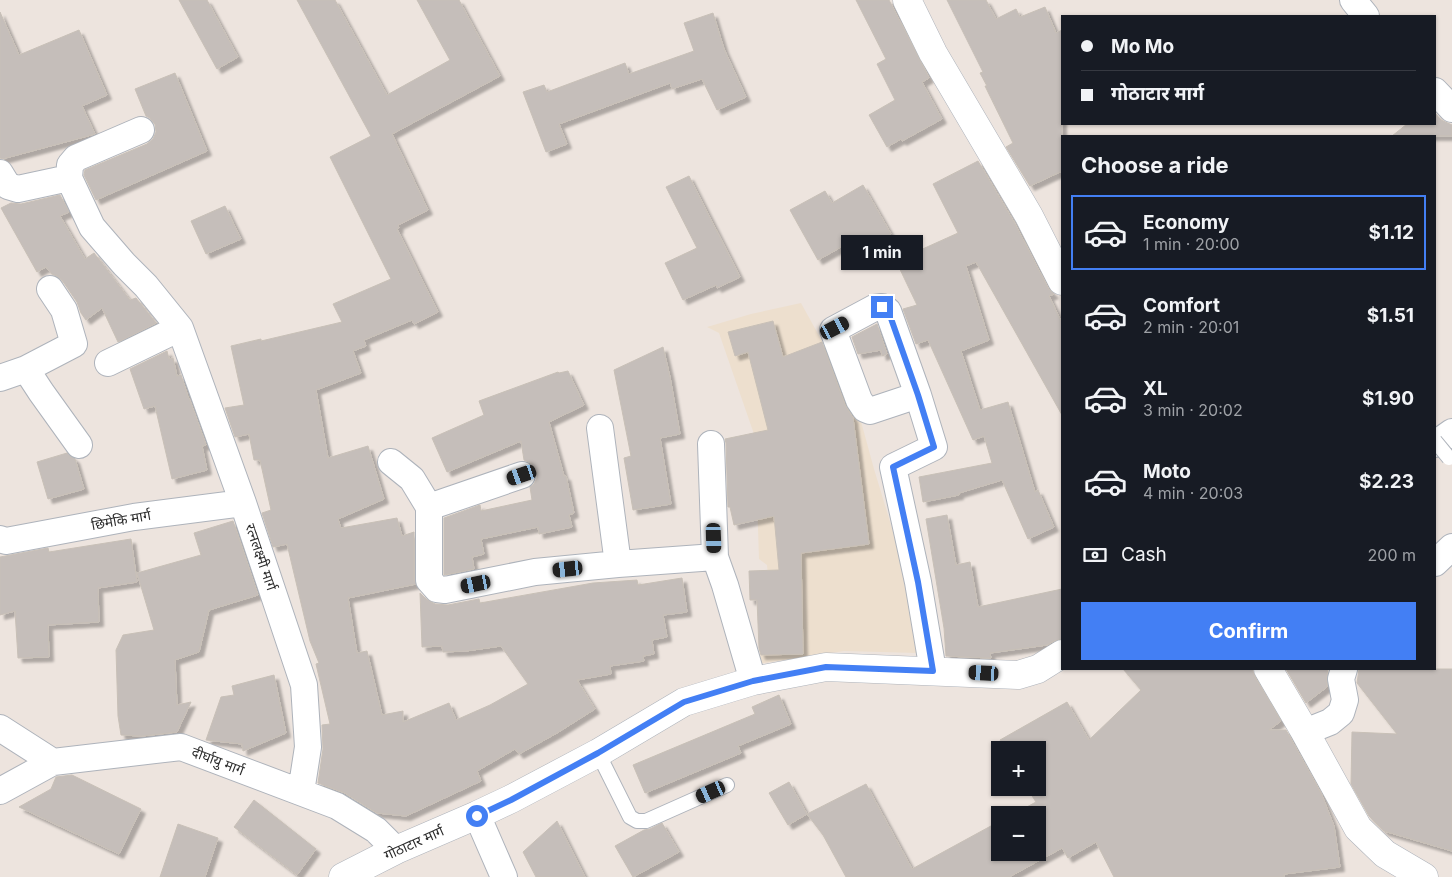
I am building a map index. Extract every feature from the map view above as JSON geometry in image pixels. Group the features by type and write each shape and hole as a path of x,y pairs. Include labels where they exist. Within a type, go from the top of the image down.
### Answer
{"street":[{"path":"906,0 933,53 1028,216 1061,280"},
{"path":"1353,0 1365,15"},
{"path":"1436,92 1452,109"},
{"path":"0,173 8,186 18,189 69,178 70,165 76,158 141,130"},
{"name":"रत्नलक्ष्मी मार्ग","path":"69,178 92,227 146,286 180,328 243,503 304,685 308,747 301,792"},
{"path":"0,378 26,369 74,344 64,310 50,289"},
{"path":"108,363 180,328"},
{"path":"26,369 79,445"},
{"path":"918,395 934,447 893,467 918,582 933,671"},
{"path":"600,428 618,564"},
{"path":"1443,451 1452,432"},
{"path":"712,444 715,557 753,681"},
{"path":"390,462 412,479 429,507 429,580 437,590 535,572 715,557"},
{"path":"429,507 522,475"},
{"name":"छिमेकि मार्ग","path":"0,540 6,541 134,517 243,503"},
{"path":"1436,562 1452,547"},
{"name":"गोठाटार मार्ग","path":"349,875 396,850 511,800 598,753 684,702 753,681 826,667 1018,675 1038,669 1061,655"},
{"path":"1269,670 1358,828 1385,854 1424,877"},
{"path":"1305,732 1330,722 1341,713 1345,700 1341,672"},
{"path":"0,728 53,762 0,791"},
{"name":"दीर्घायु मार्ग","path":"53,762 181,747 337,806 376,830 396,850"},
{"path":"477,816 504,877"}],"lane":[{"path":"598,753 630,817 637,820 646,822 727,785"}],"shaded area":[{"path":"801,303 856,403 911,591 917,653 844,651 757,664 772,616 767,565 759,559 755,437 719,333 707,327 751,314"}],"building":[{"path":"179,0 207,0 238,57 217,69"},
{"path":"297,0 335,0 387,95 450,60 417,0 459,0 500,76 392,134 428,210 398,225 399,228 397,229 438,312 414,324 412,320 364,340 366,346 353,351 361,373 316,390 328,458 368,446 384,499 338,519 341,528 397,518 402,536 414,532 414,580 416,584 348,598 357,653 367,651 382,715 403,711 403,722 449,703 456,720 490,705 528,684 501,646 443,652 442,646 422,647 420,593 435,604 448,605 479,599 480,603 593,583 637,580 638,585 682,578 687,612 663,615 667,637 652,640 654,654 643,656 644,661 610,666 611,674 577,680 595,709 519,754 515,749 477,771 481,781 406,816 377,813 345,793 318,783 323,749 322,725 330,724 316,664 319,663 310,641 287,544 273,547 262,513 271,510 260,460 254,460 249,434 235,437 225,408 244,405 231,346 342,322 333,304 391,279 330,157 371,136"},
{"path":"856,0 889,0 929,78 922,82 942,119 887,147 869,115 895,100 877,64 886,59"},
{"path":"947,0 986,0 996,19 1016,9 1020,17 1045,7 1056,33 1061,30 1061,171 1030,186 1006,147 1013,143 985,86 987,86 980,73 983,72"},
{"path":"0,12 19,55 79,30 107,95 82,106 95,134 0,158"},
{"path":"713,13 724,49 746,97 717,110 702,79 672,89 670,83 559,124 567,144 546,152 523,92 544,85 547,92 625,63 629,74 694,51 684,23"},
{"path":"175,73 207,151 96,200 84,175 85,170 147,144 153,139 156,132 155,124 146,116 135,89"},
{"path":"1436,114 1441,120 1452,125 1452,136 1393,135 1406,125 1436,125"},
{"path":"978,161 1015,224 1048,288 1054,294 1049,296 1061,321 1061,413 976,262 966,266 989,340 961,351 980,410 1008,402 1035,492 1038,490 1054,527 1028,539 1002,480 959,493 959,495 923,502 919,477 992,463 984,436 973,440 928,340 916,344 903,309 917,305 896,261 958,233 933,184"},
{"path":"689,176 740,277 717,288 716,285 683,300 665,263 697,248 666,187"},
{"path":"863,185 891,234 866,249 859,237 818,260 790,210 825,191 832,203"},
{"path":"60,195 69,212 60,216 85,259 94,253 130,300 136,298 156,323 118,342 102,308 86,320 77,302 62,280 52,274 46,267 37,272 1,208 11,203 21,204"},
{"path":"225,206 241,239 206,254 191,221"},
{"path":"773,321 783,357 822,342 845,405 853,418 869,544 801,553 803,654 761,655 757,600 750,600 749,571 779,570 774,516 734,525 730,507 728,507 725,439 768,430 748,352 735,356 728,332"},
{"path":"877,324 887,354 882,356 881,350 858,354 852,337"},
{"path":"663,347 680,434 660,438 671,504 633,510 624,458 631,456 614,370"},
{"path":"167,351 169,359 173,358 177,376 181,375 206,445 202,446 207,470 172,479 155,406 144,409 130,369"},
{"path":"568,371 584,405 549,422 564,476 566,476 574,513 569,515 572,527 539,534 538,527 481,539 484,554 472,557 474,569 444,575 444,518 480,505 481,511 532,500 530,487 537,478 536,471 531,463 524,460 521,441 447,472 432,438 484,415 479,401 558,372"},
{"path":"67,453 75,459 84,489 48,499 37,462"},
{"path":"947,515 956,565 970,562 978,607 1061,589 1061,639 1047,645 990,653 991,658 946,656 944,628 926,519"},
{"path":"233,521 258,595 209,610 199,652 175,660 177,705 191,702 177,732 142,736 121,735 118,716 116,650 123,635 154,630 137,573 201,555 194,533"},
{"path":"131,539 137,582 98,588 99,622 48,625 49,657 18,658 15,611 0,615 0,557 48,548 49,552"},
{"path":"1452,669 1452,851 1384,831 1369,816 1351,784 1352,732 1397,734 1357,683 1359,670"},
{"path":"1124,670 1252,670 1281,721 1269,730 1286,730 1321,793 1334,826 1340,867 1284,874 1284,877 1114,877 1096,842 1068,858 1062,848 1046,857 1046,806 1029,806 1036,802 1032,796 1046,796 1046,741 1000,740 1067,702 1089,740 1141,690"},
{"path":"1287,670 1328,670 1327,687 1306,703"},
{"path":"274,675 286,733 243,751 242,744 206,740 221,697 234,695 232,686"},
{"path":"779,695 791,724 738,746 741,753 645,793 633,765 755,714 752,707"},
{"path":"72,775 141,809 119,854 19,807 51,789 56,777"},
{"path":"789,782 807,814 788,825 769,793"},
{"path":"866,784 912,869 991,826 991,861 1038,861 1009,877 846,877 823,835 807,814"},
{"path":"254,800 316,849 297,875 234,827"},
{"path":"557,821 585,877 536,877 523,852"},
{"path":"662,823 679,852 633,877 615,846 644,830"},
{"path":"178,824 218,838 205,877 160,877"}],"route":[{"path":"477,816 511,800 598,753 684,702 753,681 826,667 933,671 918,582 893,467 934,447 888,310 882,307"}]}
